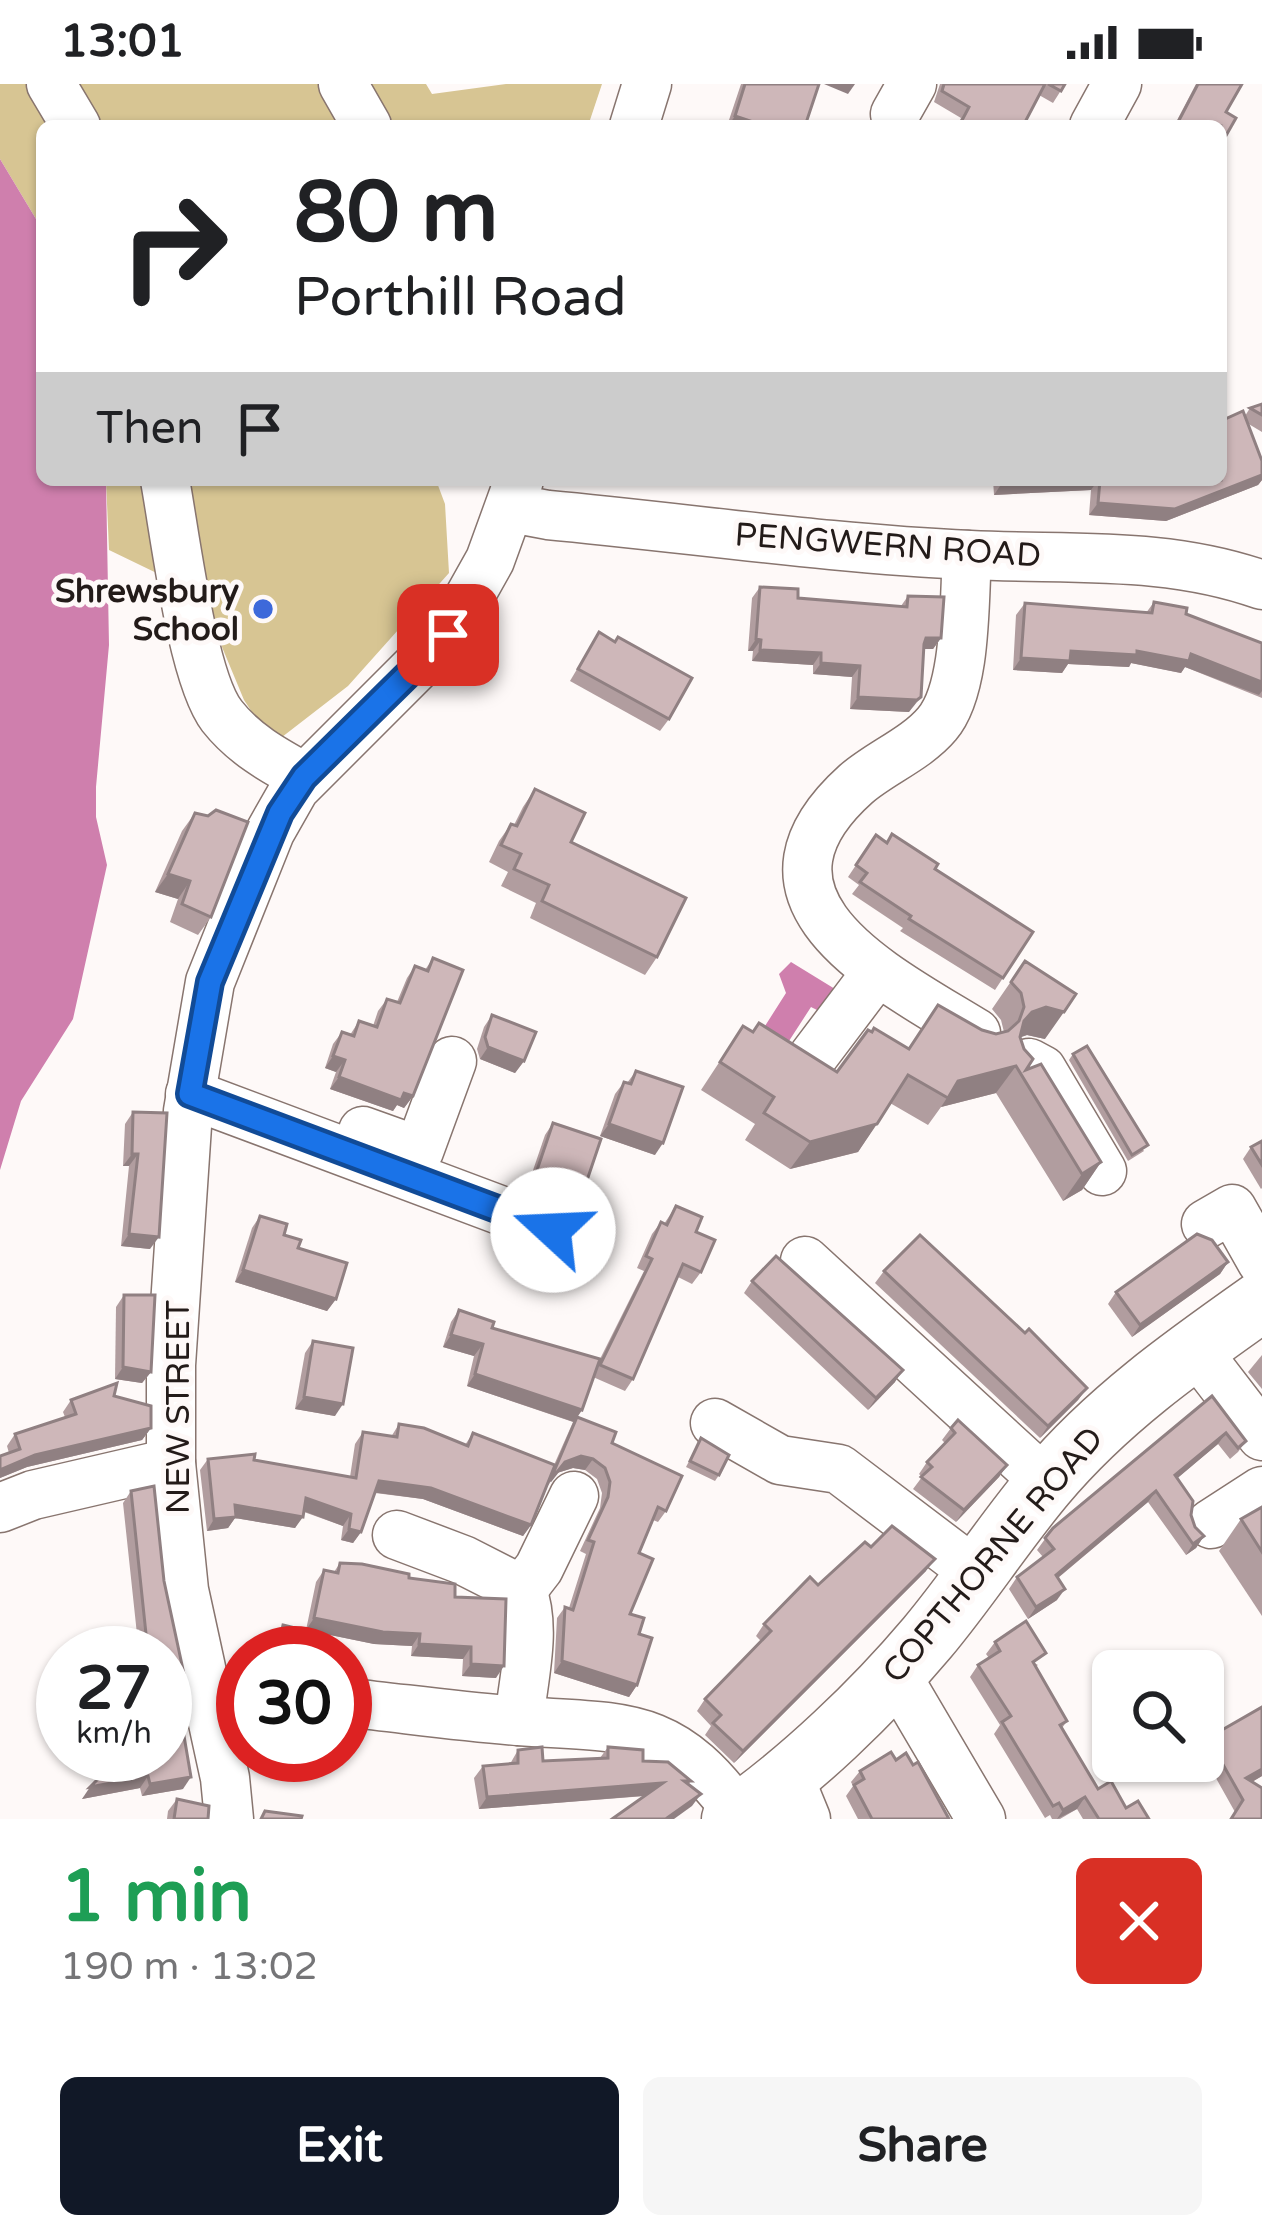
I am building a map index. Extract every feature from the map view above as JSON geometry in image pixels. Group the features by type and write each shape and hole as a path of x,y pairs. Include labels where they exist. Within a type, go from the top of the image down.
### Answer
{"main road":[{"name":"COPTHORNE ROAD","path":"735,1816 797,1797 1046,1482 1120,1406 1262,1301"}],"street":[{"path":"51,84 72,120"},
{"path":"343,84 364,120"},
{"path":"636,120 647,84"},
{"path":"1097,120 1117,84"},
{"path":"166,486 200,665 219,713 259,753 304,777"},
{"name":"NEW STREET","path":"229,1819 225,1778 184,1590 171,1463 171,1366 190,1099 210,982 270,832 304,777 448,635 490,560 515,494"},
{"name":"PENGWERN ROAD","path":"515,494 548,515 967,555 1157,559 1226,572 1262,585"},
{"path":"967,555 959,674 938,724 934,748 854,786 811,840 805,884 830,926 858,959 970,1029"},
{"path":"808,1062 878,973"},
{"path":"190,1099 418,1151 452,1061"},
{"path":"1029,1063 1042,1070 1102,1172"},
{"path":"190,1099 553,1230"},
{"path":"1206,1224 1232,1209 1262,1262"},
{"path":"805,1261 1046,1482"},
{"path":"1195,1348 1262,1436"},
{"path":"715,1423 780,1460 839,1469 975,1572"},
{"path":"0,1508 33,1495 171,1463"},
{"path":"1211,1524 1262,1491"},
{"path":"522,1590 539,1568 574,1496"},
{"path":"397,1535 522,1590 529,1628 519,1721"},
{"path":"895,1673 981,1819"},
{"path":"372,1705 628,1727 671,1746 697,1765 735,1816"}],"shaded area":[{"path":"0,84 426,84 432,94 506,84 602,84 590,120 36,120 36,219 0,159"},
{"path":"0,159 36,219 36,486 106,486 109,645 96,787 96,817 107,865 73,1019 21,1101 0,1170"},
{"name":"Shrewsbury School","path":"106,486 438,486 445,504 449,573 348,686 273,744 244,700 200,594 109,550"},
{"path":"791,962 835,989 821,1012 811,1007 789,1041 765,1026 786,993 779,974"}],"building":[{"path":"745,84 819,84 807,120 735,116"},
{"path":"944,84 1045,84 1026,120 962,120 969,107 942,91"},
{"path":"1198,84 1242,84 1226,112 1236,118 1227,134 1227,120 1179,120"},
{"path":"1243,411 1262,461 1262,475 1175,509 1098,503 1099,486 1227,486 1227,418"},
{"path":"760,587 798,589 798,598 907,607 908,596 944,597 941,638 926,638 924,644 921,697 858,697 860,666 821,663 821,653 760,650 761,640 756,639"},
{"path":"1154,602 1187,608 1186,614 1262,643 1262,682 1191,654 1189,661 1137,651 1137,655 1071,651 1070,661 1021,658 1025,603 1152,613"},
{"path":"599,632 615,642 618,637 692,678 669,719 578,669"},
{"path":"535,789 585,813 571,842 686,898 657,957 542,901 549,885 514,869 521,854 501,845 511,824 517,826"},
{"path":"216,810 248,822 211,917 182,904 190,881 168,874 195,813 208,816"},
{"path":"892,834 938,864 935,869 1033,932 1003,978 860,882 867,873 856,865 876,835 887,843"},
{"path":"433,958 463,970 413,1096 404,1093 401,1100 339,1077 345,1060 333,1056 342,1032 354,1036 359,1021 377,1027 387,999 400,1003 415,966 428,971"},
{"path":"1025,961 1076,994 1064,1012 1046,1007 1032,1012 1020,1037 1033,1059 1026,1070 1041,1064 1101,1162 1082,1174 1016,1066 958,1081 948,1098 908,1075 877,1124 810,1142 764,1113 774,1097 720,1062 743,1026 753,1032 759,1023 837,1072 874,1028 909,1049 938,1005 982,1030 1008,1031 1019,1021 1024,1007 1021,993 1011,982"},
{"path":"492,1015 536,1032 524,1061 488,1047 485,1037"},
{"path":"1087,1046 1148,1145 1132,1155 1073,1054"},
{"path":"636,1071 683,1087 663,1143 609,1124 624,1082 631,1084"},
{"path":"133,1112 167,1113 159,1237 129,1234 138,1154 132,1154"},
{"path":"553,1123 601,1139 581,1198 536,1173"},
{"path":"1262,1141 1262,1165 1251,1147"},
{"path":"676,1206 702,1217 696,1232 715,1240 701,1272 683,1264 633,1379 600,1365 652,1259 646,1256 661,1222 667,1225"},
{"path":"260,1216 287,1224 284,1235 301,1240 298,1248 347,1263 336,1299 243,1270"},
{"path":"1197,1234 1212,1240 1228,1262 1140,1325 1116,1292"},
{"path":"920,1235 1025,1333 1029,1329 1087,1388 1048,1426 884,1271"},
{"path":"776,1256 903,1370 876,1398 752,1281"},
{"path":"124,1295 155,1295 151,1372 123,1367"},
{"path":"459,1310 494,1322 492,1328 600,1359 582,1410 475,1374 483,1344 451,1335"},
{"path":"313,1341 353,1348 343,1404 304,1397"},
{"path":"117,1383 114,1396 151,1406 151,1428 35,1455 0,1470 0,1456 20,1449 15,1434 76,1414 71,1400"},
{"path":"1212,1396 1246,1441 1238,1448 1226,1433 1175,1475 1193,1501 1191,1515 1204,1536 1193,1544 1156,1491 1056,1575 1065,1589 1036,1607 1017,1577 1054,1549 1045,1538 1053,1528"},
{"path":"577,1417 616,1432 612,1443 682,1476 666,1511 658,1507 639,1553 653,1559 630,1614 644,1618 639,1634 652,1638 637,1685 562,1661 565,1607 573,1610 594,1542 588,1540 610,1482 605,1468 581,1456 565,1462 550,1481"},
{"path":"958,1420 1007,1465 964,1510 921,1477 932,1467 927,1462 955,1433 951,1428"},
{"path":"399,1424 424,1428 468,1446 473,1433 555,1465 531,1525 431,1488 379,1481 361,1532 349,1529 351,1514 306,1498 303,1517 235,1505 236,1517 214,1519 208,1459 255,1454 254,1460 356,1478 363,1432 397,1437"},
{"path":"701,1438 729,1455 719,1475 690,1461"},
{"path":"154,1486 174,1626 145,1626 131,1491"},
{"path":"1262,1507 1262,1552 1241,1519"},
{"path":"892,1526 935,1559 743,1751 713,1723 721,1715 705,1699 771,1631 764,1624 810,1577 818,1585 865,1542 871,1547"},
{"path":"340,1563 362,1564 409,1574 409,1578 455,1584 455,1597 506,1599 504,1666 471,1664 471,1647 419,1644 420,1634 314,1618 324,1570 338,1573"},
{"path":"1026,1621 1046,1653 1033,1662 1067,1721 1060,1725 1092,1782 1098,1789 1112,1782 1126,1808 1138,1801 1149,1819 1099,1819 1085,1797 1063,1810 1059,1803 1053,1806 1002,1722 1011,1716 978,1665 1000,1651 995,1642"},
{"path":"1262,1707 1262,1769 1246,1778 1262,1788 1262,1819 1231,1819 1243,1800 1224,1766 1224,1729"},
{"path":"542,1747 543,1761 608,1758 608,1747 643,1750 643,1761 668,1762 701,1794 669,1819 612,1819 663,1783 487,1797 483,1766 518,1763 518,1750"},
{"path":"891,1752 896,1760 906,1753 913,1765 918,1762 949,1819 872,1819 854,1785 864,1779 860,1771"},
{"path":"177,1799 209,1806 208,1819 174,1819"},
{"path":"265,1811 302,1816 261,1819"}],"place":[{"name":"Shrewsbury School","path":"263,609"}],"route":[{"path":"448,635 304,777 280,813 210,982 190,1094 553,1230"}]}
